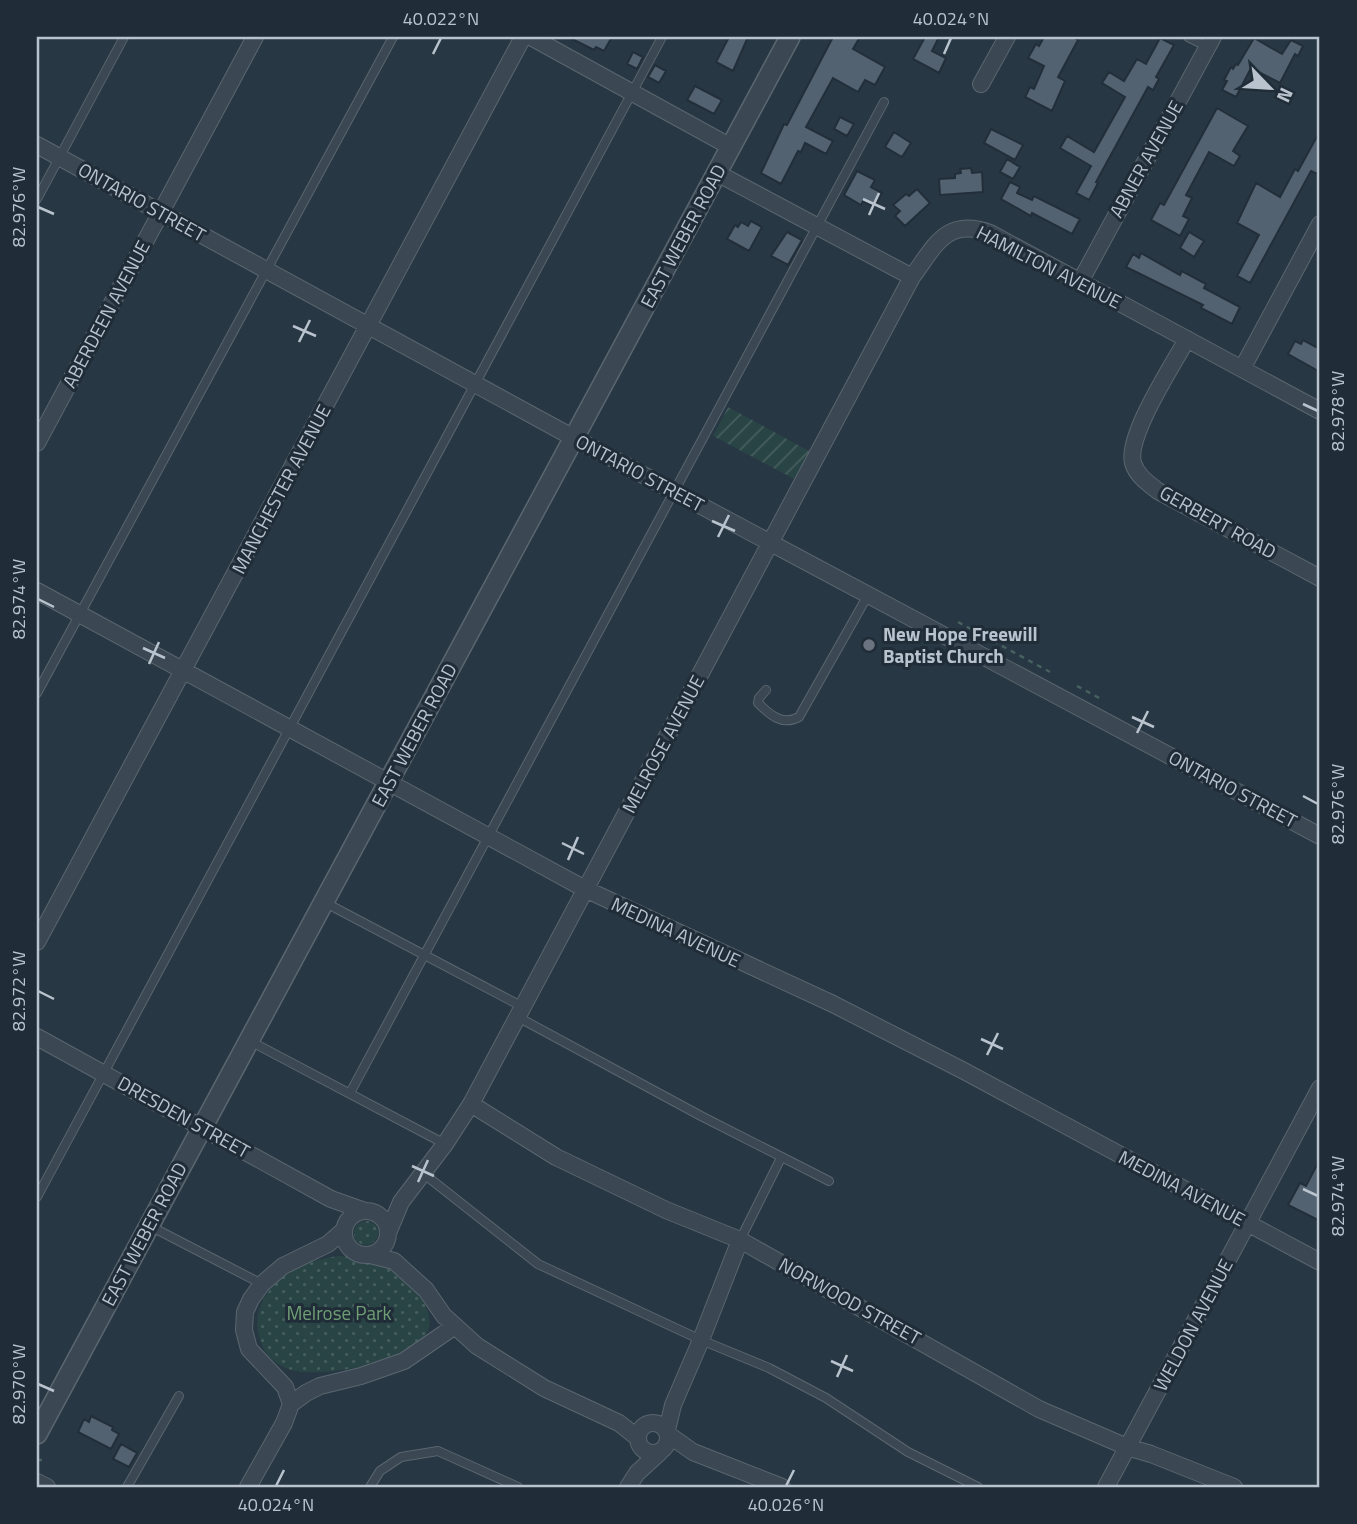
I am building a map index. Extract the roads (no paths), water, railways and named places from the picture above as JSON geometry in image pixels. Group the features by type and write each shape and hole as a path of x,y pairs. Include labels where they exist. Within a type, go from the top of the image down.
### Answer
{"street":[{"name":"ABERDEEN AVENUE","path":"37,443 255,37"},
{"name":"MANCHESTER AVENUE","path":"37,942 523,37"},
{"path":"531,37 731,147"},
{"name":"EAST WEBER ROAD","path":"37,1434 790,37"},
{"path":"981,84 1007,37"},
{"name":"ABNER AVENUE","path":"1080,282 1210,42"},
{"name":"ONTARIO STREET","path":"37,145 574,438 1320,836"},
{"path":"717,173 912,277"},
{"path":"1242,369 1320,224"},
{"name":"HAMILTON AVENUE","path":"912,277 943,235 958,228 974,227 990,233 1320,411"},
{"name":"MELROSE AVENUE","path":"388,1237 401,1202 424,1174 471,1104 912,277"},
{"name":"GERBERT ROAD","path":"1187,339 1132,445 1133,463 1138,472 1143,480 1158,491 1320,578"},
{"name":"MEDINA AVENUE","path":"37,591 585,889 833,1004 964,1071 1320,1262"},
{"name":"DRESDEN STREET","path":"37,1037 331,1199 370,1212"},
{"name":"WELDON AVENUE","path":"1105,1487 1320,1088"},
{"name":"NORWOOD STREET","path":"471,1104 556,1157 666,1210 740,1240 1039,1409 1127,1447 1234,1487"},
{"name":"DRESDEN STREET","path":"331,1199 345,1226"},
{"name":"MELROSE AVENUE","path":"370,1212 384,1211 401,1202"},
{"path":"291,1404 285,1387 249,1349 244,1330 245,1312 251,1299 262,1284 284,1266 328,1244 354,1214 370,1212 385,1221 394,1261"},
{"path":"345,1226 346,1243 363,1254 380,1250 388,1237"},
{"path":"628,1487 673,1405 740,1240"},
{"path":"328,1244 394,1261 426,1290 444,1316 477,1346 544,1388 620,1423 782,1487"},
{"path":"248,1487 284,1423 291,1404 306,1392 404,1361 455,1326"},
{"path":"37,1482 47,1487"}],"lane":[{"path":"37,199 124,37"},
{"path":"37,693 393,37"},
{"path":"37,1197 662,37"},
{"path":"1188,37 1210,42"},
{"path":"350,1093 884,102"},
{"path":"766,690 758,703 771,715 782,721 799,718 868,594"},
{"path":"324,902 424,955 781,1158 829,1181"},
{"path":"249,1041 445,1144"},
{"path":"740,1240 781,1158"},
{"path":"424,1174 538,1265 802,1384 908,1452 978,1487"},
{"path":"149,1225 262,1284"},
{"path":"127,1487 179,1396"},
{"path":"370,1487 380,1471 401,1457 438,1451 518,1487"}],"place":[{"name":"New Hope Freewill Baptist Church","path":"869,645"}],"park label":[{"name":"Melrose Park","path":"339,1313"}]}
